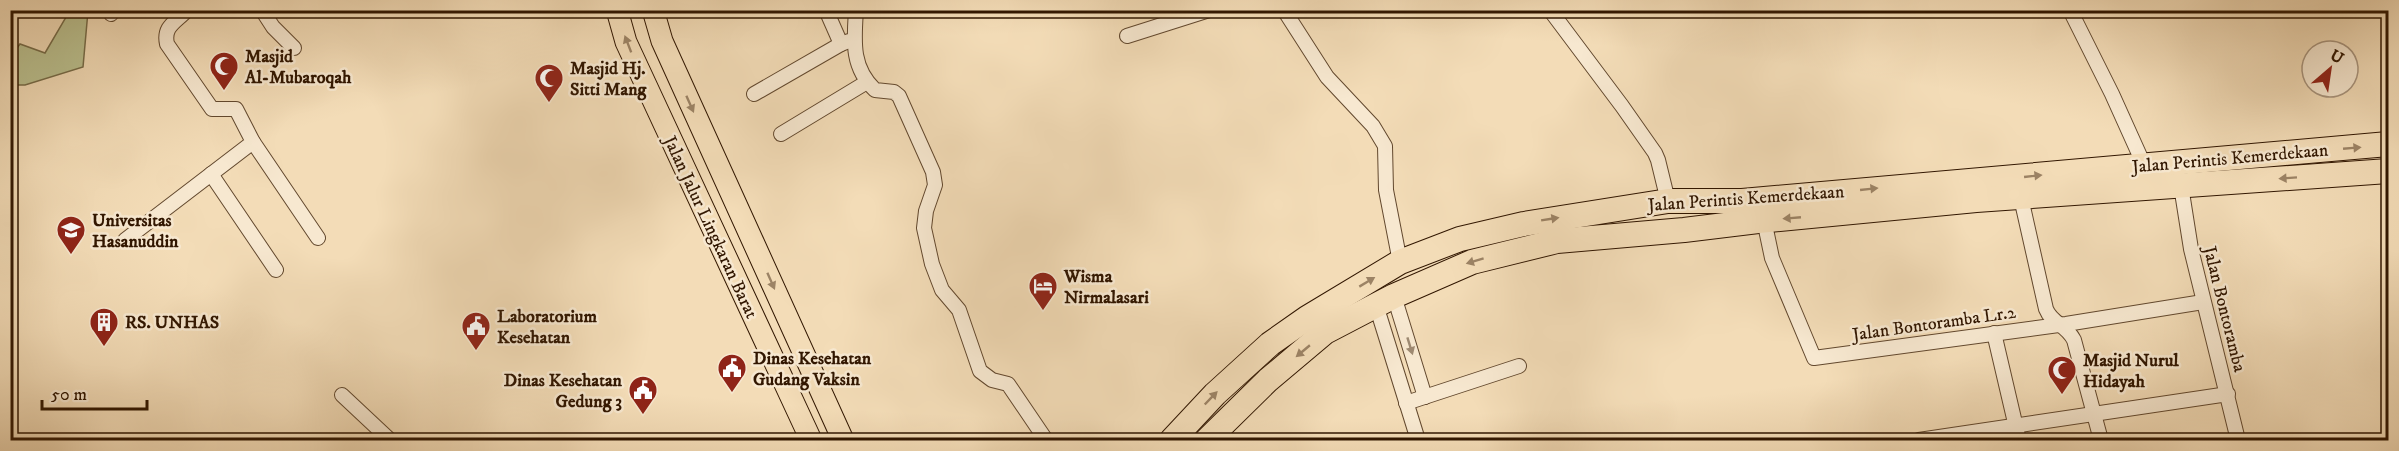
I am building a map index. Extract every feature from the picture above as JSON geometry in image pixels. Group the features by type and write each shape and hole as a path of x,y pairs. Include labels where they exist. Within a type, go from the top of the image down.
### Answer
{"highway":[{"name":"Jalan Perintis Kemerdekaan","path":"1207,441 1268,380 1325,332 1385,300 1472,262 1557,241 1684,230 1764,220 2144,165 2388,144"},
{"name":"Jalan Perintis Kemerdekaan","path":"1172,441 1215,394 1269,344 1307,318 1400,262 1460,239 1524,224 1668,201 1742,201 1886,187 1975,191 2021,198 2388,171"}],"main road":[{"name":"Jalan Jalur Lingkaran Barat","path":"617,10 626,42 811,441"},
{"name":"Jalan Jalur Lingkaran Barat","path":"653,10 662,41 843,441"}],"street":[{"path":"262,10 273,27 294,48"},
{"path":"826,10 847,41 867,82 877,92 894,92 899,96 933,172 934,185 924,224 927,245 942,290 959,310 978,369 989,378 1008,384 1046,441"},
{"path":"754,94 847,41 856,10"},
{"path":"1127,36 1209,10"},
{"path":"1284,10 1327,77 1373,126 1385,146 1386,190 1400,262"},
{"path":"1550,10 1655,153 1668,201"},
{"path":"2070,10 2144,165"},
{"path":"185,11 168,28 166,44 212,109 216,111 236,109 253,142 318,238"},
{"path":"781,134 867,82"},
{"path":"125,240 253,142"},
{"path":"210,174 276,270"},
{"name":"Jalan Bontoramba","path":"2181,186 2188,233 2203,302 2238,441"},
{"path":"2021,198 2046,309 2049,317 2069,330 2074,340 2101,441"},
{"name":"Jalan Bontoramba Lr.2","path":"1764,220 1772,258 1814,358 2203,302"},
{"path":"1385,300 1425,397"},
{"path":"1385,300 1406,404 1418,441"},
{"path":"1994,333 2019,441"},
{"path":"1406,404 1519,366"},
{"path":"1919,441 2228,394"},
{"path":"342,395 390,441"}],"green space":[{"path":"88,11 83,67 25,85 11,85 11,56 20,44 45,53 66,17"}],"place":[{"name":"Masjid Al-Mubaroqah","path":"224,92"},
{"name":"Masjid Hj. Sitti Mang","path":"549,104"},
{"name":"Universitas Hasanuddin","path":"71,256"},
{"name":"Wisma Nirmalasari","path":"1043,312"},
{"name":"RS. UNHAS","path":"104,348"},
{"name":"Laboratorium Kesehatan","path":"476,352"},
{"name":"Dinas Kesehatan Gudang Vaksin","path":"732,394"},
{"name":"Masjid Nurul Hidayah","path":"2062,396"},
{"name":"Dinas Kesehatan Gedung 3","path":"643,416"}]}
